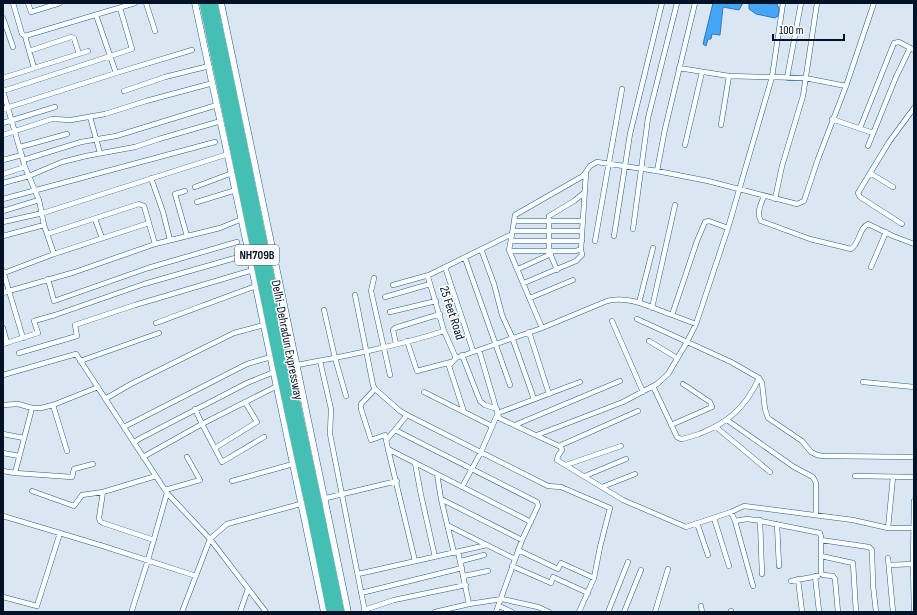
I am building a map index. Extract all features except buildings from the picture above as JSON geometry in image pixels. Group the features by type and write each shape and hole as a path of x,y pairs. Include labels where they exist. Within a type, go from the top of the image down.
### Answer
{"highway":[{"name":"Delhi-Dehradun Expressway","path":"204,3 331,612"},
{"name":"Delhi-Dehradun Expressway","path":"213,3 340,612"}],"street":[{"path":"13,3 22,34 25,36 34,68"},
{"path":"28,3 31,12 60,3"},
{"path":"25,36 135,3"},
{"path":"146,3 155,31"},
{"path":"195,3 208,84 228,175 230,192 240,219 250,254 252,270 324,612"},
{"path":"221,3 348,612"},
{"path":"614,236 632,123 662,3"},
{"path":"633,229 648,118 677,3"},
{"path":"657,171 665,129 695,3"},
{"path":"537,435 610,407 653,386 664,379 687,342 696,324 728,228 738,189 772,77 783,3"},
{"path":"787,78 801,3"},
{"path":"775,199 782,166 802,96 817,3"},
{"path":"524,283 580,259 582,255 582,221 586,173 590,166 597,162 657,171 708,181 797,204 804,201 832,119 846,86 874,3"},
{"path":"54,254 44,225 40,200 25,167 12,121 6,108 3,91 132,49 120,8"},
{"path":"96,15 116,73"},
{"path":"3,18 13,46"},
{"path":"29,51 71,37 74,38 79,54"},
{"path":"860,128 894,43 899,42 912,49 896,77 868,146"},
{"path":"6,108 192,50"},
{"path":"3,78 88,51"},
{"path":"124,90 165,77 205,67"},
{"path":"680,68 729,76 805,78 846,86"},
{"path":"685,145 702,72"},
{"path":"721,126 729,76"},
{"path":"3,135 52,119 71,120 105,114 146,100 208,84"},
{"path":"595,241 622,89"},
{"path":"23,160 81,142 116,136 213,106"},
{"path":"3,123 55,107"},
{"path":"902,224 858,195 859,190 889,142 914,108"},
{"path":"90,117 100,153"},
{"path":"832,119 873,133"},
{"path":"3,183 29,176 62,162 135,147 217,122"},
{"path":"20,147 67,134"},
{"path":"3,199 215,142"},
{"path":"3,160 22,155"},
{"path":"3,222 43,213 223,155"},
{"path":"3,174 25,167"},
{"path":"542,328 518,268 509,250 515,215 586,173"},
{"path":"870,173 893,187"},
{"path":"195,188 228,175"},
{"path":"151,178 163,212 170,240"},
{"path":"185,191 175,194 187,236"},
{"path":"197,202 230,192"},
{"path":"557,270 550,253 550,215 574,201 584,192"},
{"path":"764,196 758,213 759,219 810,239 851,249 855,246 864,226 866,224 871,224 914,244"},
{"path":"3,211 40,200"},
{"path":"47,234 139,204 144,206 155,244"},
{"path":"652,308 675,205"},
{"path":"95,219 102,238"},
{"path":"3,293 75,272 155,244 220,228 240,219"},
{"path":"514,221 582,221"},
{"path":"672,315 705,222 709,221 728,228"},
{"path":"23,338 3,272 149,223"},
{"path":"3,236 44,225"},
{"path":"394,285 429,275 465,258 513,232 582,231"},
{"path":"871,267 886,232"},
{"path":"511,241 582,241"},
{"path":"48,279 54,301 148,268 237,242"},
{"path":"639,303 653,248"},
{"path":"481,249 494,284 502,315 512,337 534,399"},
{"path":"510,252 550,253 576,251 581,249"},
{"path":"518,268 550,253"},
{"path":"3,328 5,344 38,333 34,321 144,284 250,254"},
{"path":"465,258 510,385"},
{"path":"445,267 473,351"},
{"path":"19,353 77,336 75,325 135,305 252,270"},
{"name":"25 Feet Road","path":"429,275 428,277 444,331 456,358"},
{"path":"374,278 371,291 390,375"},
{"path":"530,298 573,280"},
{"path":"385,297 430,284"},
{"path":"156,323 256,286"},
{"path":"355,295 373,385 375,389 400,411 548,486 561,487 610,508 594,578 579,612"},
{"path":"407,341 417,371 451,362 462,355 542,328 615,299 639,303 696,324"},
{"path":"390,312 436,301"},
{"path":"324,310 335,358 346,396"},
{"path":"396,344 394,329 440,314"},
{"path":"636,319 731,362 759,378 762,383 765,410 768,418 802,441 814,454 823,456 914,457"},
{"path":"612,321 643,392"},
{"path":"106,399 131,384 234,333 264,325"},
{"path":"297,365 396,344 444,331"},
{"path":"529,332 549,394"},
{"path":"80,361 159,333"},
{"path":"649,341 677,358"},
{"path":"479,350 499,418 501,420 537,435 558,446 562,450 557,458 560,462 623,500 681,526 686,527 731,512 744,506 853,520 888,528 913,528"},
{"path":"3,375 76,354 166,491 210,539 266,612"},
{"path":"462,355 480,401 498,411 580,382"},
{"path":"124,426 247,364 271,357"},
{"path":"320,361 331,409 330,434 365,611 394,600 466,585"},
{"path":"451,362 449,366 464,412"},
{"path":"134,443 195,409 247,383 274,372"},
{"path":"653,386 677,436 681,439 716,427 727,420 751,394 759,378"},
{"path":"515,425 620,381"},
{"path":"863,382 914,387"},
{"path":"671,424 712,407 710,402 683,384"},
{"path":"143,457 202,424 277,386"},
{"path":"3,405 18,404 37,408 53,405 98,388"},
{"path":"375,389 361,404 361,409 371,440 385,435 387,439 388,449 416,561"},
{"path":"424,392 492,426"},
{"path":"214,448 257,422 245,402"},
{"path":"53,405 67,451"},
{"path":"16,473 32,408"},
{"path":"195,409 222,462 264,438"},
{"path":"462,487 481,452 498,411"},
{"path":"558,446 638,411"},
{"path":"387,439 407,415"},
{"path":"727,420 794,468 813,477 816,483 816,515"},
{"path":"716,427 770,472"},
{"path":"395,430 537,502 538,506 518,550 502,599 496,612"},
{"path":"3,434 24,438"},
{"path":"566,465 621,446"},
{"path":"388,449 531,522"},
{"path":"3,453 19,456"},
{"path":"166,491 200,480 187,457"},
{"path":"585,476 626,459"},
{"path":"415,463 435,557"},
{"path":"3,471 72,478 74,469 93,464"},
{"path":"232,481 293,464"},
{"path":"437,474 447,525 462,568 469,604"},
{"path":"602,487 635,474"},
{"path":"32,491 74,506 82,495 103,492 156,476"},
{"path":"855,476 914,477"},
{"path":"888,528 893,477"},
{"path":"182,612 210,539 227,524 397,481"},
{"path":"132,610 154,540 166,491"},
{"path":"103,492 101,495 100,521 154,540"},
{"path":"441,499 522,540"},
{"path":"914,501 914,612"},
{"path":"731,512 735,521 753,586"},
{"path":"3,516 196,576"},
{"path":"714,518 729,566"},
{"path":"735,521 747,519 760,520 818,532 821,535 822,575"},
{"path":"760,520 762,574"},
{"path":"697,523 708,555"},
{"path":"777,524 779,566"},
{"path":"447,525 515,559"},
{"path":"3,597 37,606 60,533"},
{"path":"821,540 869,547 872,550 873,585 876,612"},
{"path":"358,574 487,545"},
{"path":"518,550 558,568 561,563 594,578"},
{"path":"460,561 484,555"},
{"path":"821,556 853,563 856,612"},
{"path":"888,558 893,612"},
{"path":"608,612 628,562"},
{"path":"889,565 913,564"},
{"path":"512,566 551,583 553,577 588,593"},
{"path":"361,592 462,568"},
{"path":"656,612 668,569"},
{"path":"624,612 641,570"},
{"path":"464,576 488,571"},
{"path":"791,581 822,575 833,576 835,579 838,612"},
{"path":"815,576 819,611"},
{"path":"798,579 802,612"},
{"path":"240,612 248,589"},
{"path":"435,612 469,604 502,599 538,607 549,612"},
{"path":"499,606 512,612"},
{"path":"701,606 702,612"}],"water":[{"path":"713,3 743,3 739,10 723,7 720,35 712,34 711,39 708,39 706,46 703,44"},
{"path":"749,3 777,4 779,9 778,16 775,18 756,14 749,9"}]}
